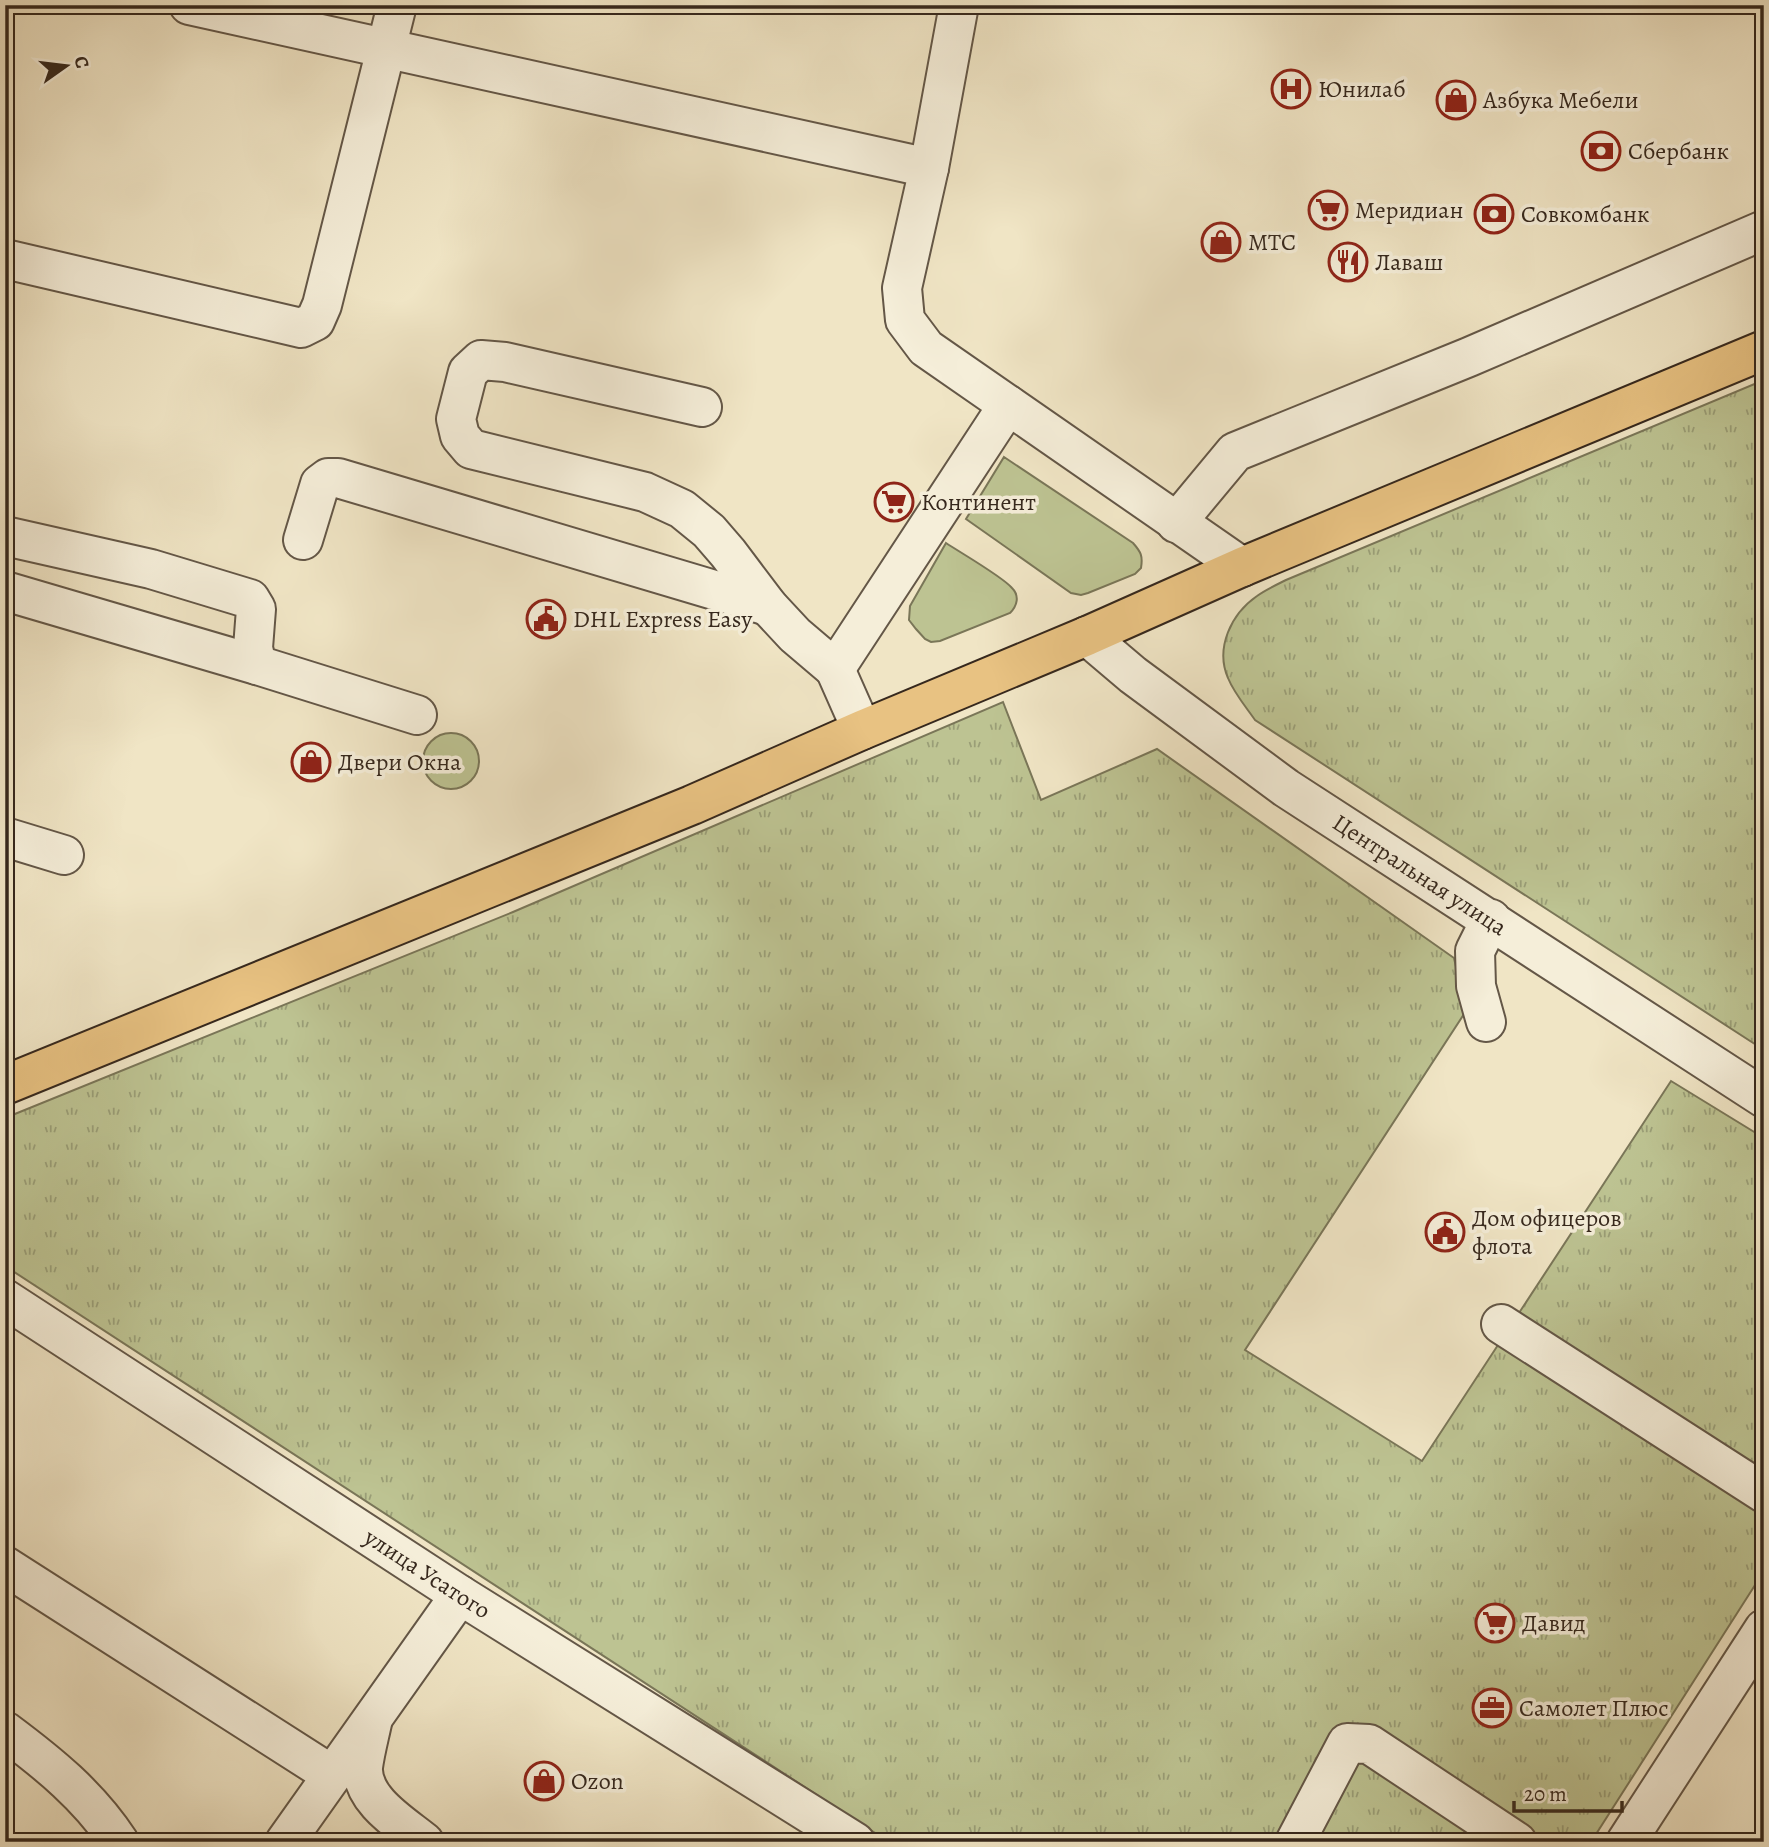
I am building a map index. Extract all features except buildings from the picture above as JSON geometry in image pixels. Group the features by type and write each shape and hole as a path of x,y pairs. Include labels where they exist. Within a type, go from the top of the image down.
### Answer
{"highway":[{"path":"5,1085 501,885 1087,636 1242,567 1764,350"}],"street":[{"path":"189,5 929,168"},
{"path":"5,259 301,328 315,321 337,251 397,5"},
{"path":"959,5 929,168 902,288 905,320 926,348 1242,567"},
{"path":"1176,523 1235,452 1469,357 1764,230"},
{"path":"702,407 531,367 481,360 468,372 456,419 460,436 471,449 645,492 682,509 709,531 768,606 795,635 835,669 862,730"},
{"path":"835,669 1007,405"},
{"path":"303,540 320,484 328,478 338,478 768,606"},
{"path":"5,536 151,569 250,599 256,609 253,648 257,665"},
{"path":"5,590 417,715"},
{"name":"Центральная улица","path":"1087,636 1133,675 1286,788 1764,1098"},
{"path":"5,837 64,855"},
{"path":"1486,1022 1476,986 1475,951 1491,919"},
{"name":"улица Усатого","path":"5,1300 460,1595 855,1842"},
{"path":"1501,1324 1764,1493"},
{"path":"5,1566 331,1774"},
{"path":"285,1842 460,1595"},
{"path":"1626,1842 1764,1629"},
{"path":"374,1717 363,1768 365,1780 371,1794 392,1816 424,1842"},
{"path":"5,1731 60,1773 119,1842"},
{"path":"1295,1842 1348,1743 1369,1744 1517,1842"}],"green space":[{"path":"1764,380 1764,1050 1255,720 1231,684 1224,667 1223,655 1228,632 1240,612 1257,596 1286,580"},
{"path":"1004,457 1133,543 1141,554 1141,568 1135,574 1088,593 1071,593 966,519"},
{"path":"946,543 1007,583 1016,594 1017,601 1010,613 940,641 931,642 925,639 909,620 910,606"},
{"path":"1003,702 1041,800 1157,749 1454,958 1466,1011 1245,1350 1422,1461 1671,1081 1764,1138 1764,1571 1591,1842 889,1842 5,1266 5,1118 513,912"},
{"path":"446,733 456,733 471,741 477,750 477,772 471,781 456,789 446,789 428,777 423,766 423,756 435,738"}],"place":[{"name":"Юнилаб","path":"1291,89"},
{"name":"Азбука Мебели","path":"1456,100"},
{"name":"Сбербанк","path":"1601,151"},
{"name":"Меридиан","path":"1328,210"},
{"name":"Совкомбанк","path":"1494,214"},
{"name":"МТС","path":"1221,242"},
{"name":"Лаваш","path":"1348,262"},
{"name":"Континент","path":"894,502"},
{"name":"DHL Express Easy","path":"546,619"},
{"name":"Двери Окна","path":"311,762"},
{"name":"Дом офицеров флота","path":"1445,1232"},
{"name":"Давид","path":"1495,1623"},
{"name":"Самолет Плюс","path":"1492,1708"},
{"name":"Ozon","path":"544,1781"}]}
